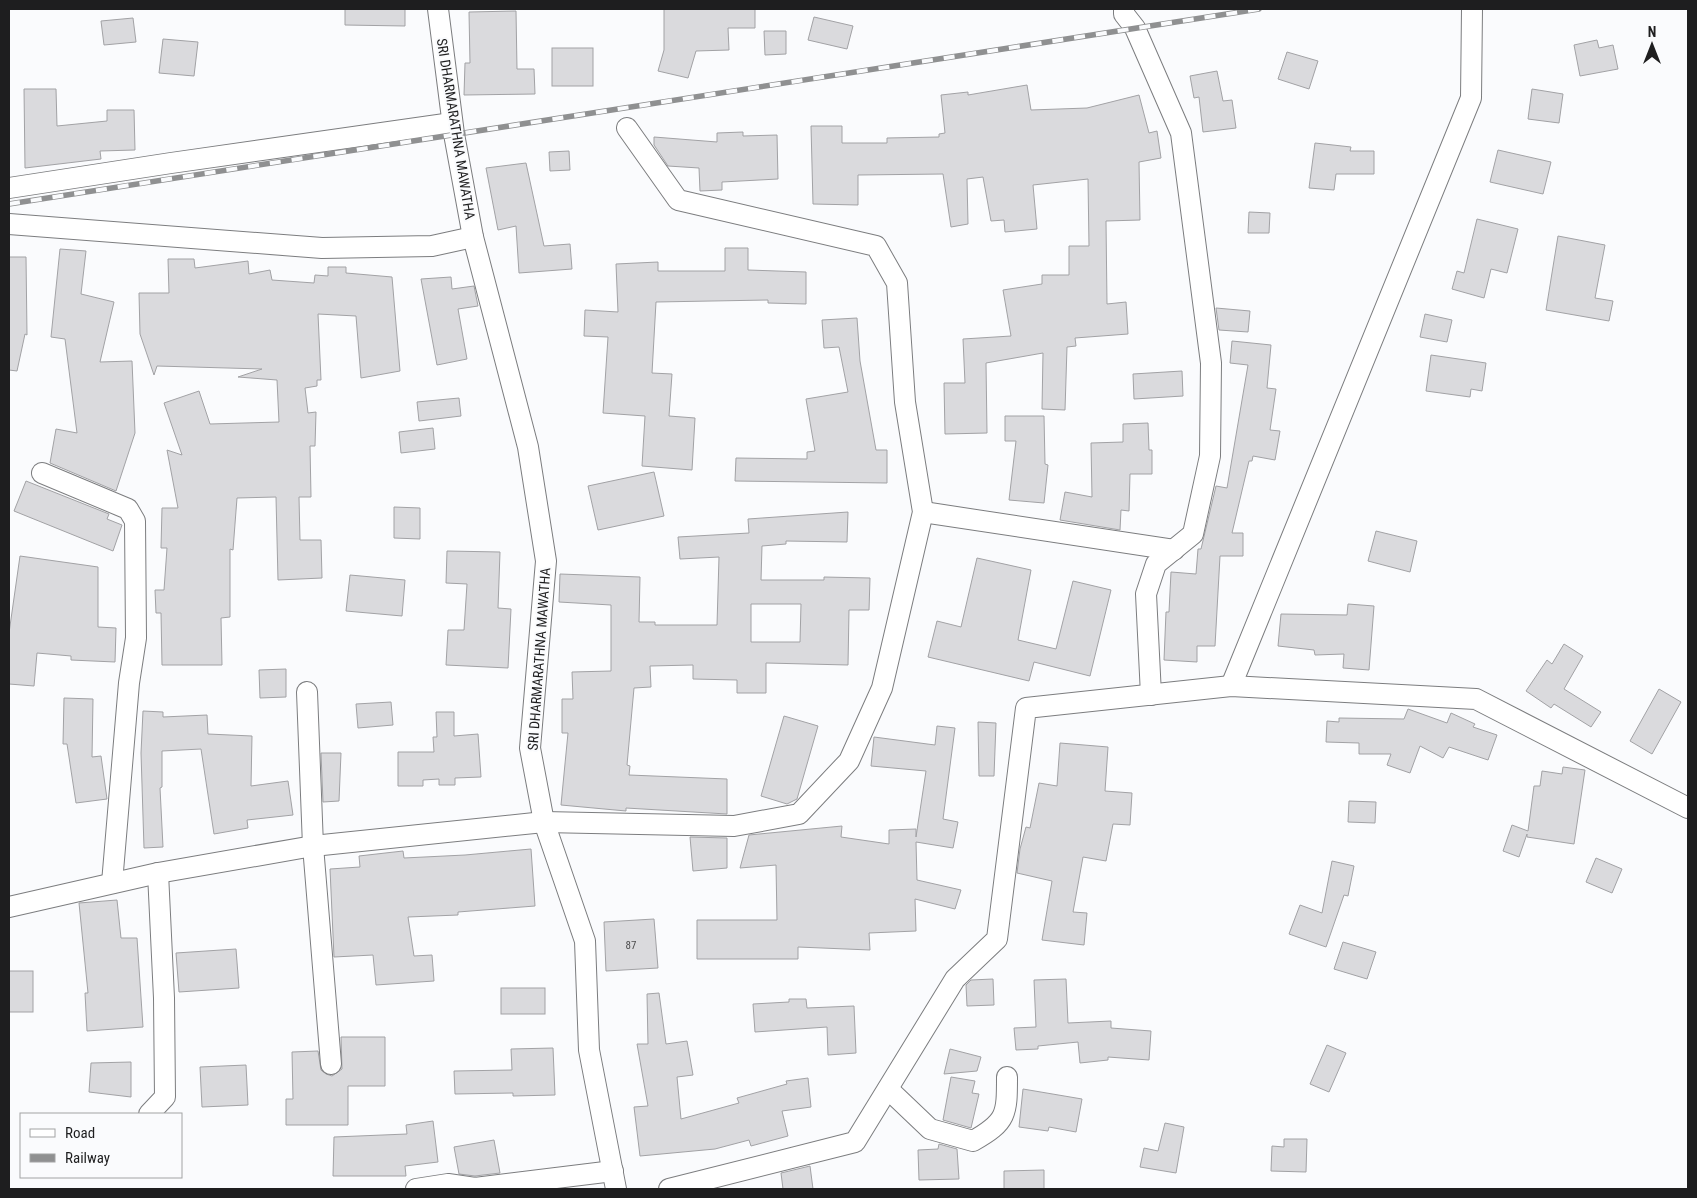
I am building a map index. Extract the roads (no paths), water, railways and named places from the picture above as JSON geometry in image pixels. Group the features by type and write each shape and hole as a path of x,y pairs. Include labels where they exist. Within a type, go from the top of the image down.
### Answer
{"street":[{"name":"SRI DHARMARATHNA MAWATHA","path":"438,9 452,123 473,237 528,447 546,561 530,748 544,822 585,941 589,1050 614,1180"},
{"path":"1124,9 1181,133 1212,363 1210,456 1193,534 1156,564 1146,594 1151,695"},
{"path":"1231,686 1471,98 1472,9"},
{"path":"9,188 171,162 452,123"},
{"path":"9,907 158,873 313,846 544,822 734,826 799,814 849,761 882,688 923,512 904,402 897,283 876,246 678,200 627,128"},
{"path":"9,224 322,248 432,246 473,237"},
{"path":"42,473 128,509 135,521 136,638 129,683 112,883"},
{"path":"923,512 1174,550"},
{"path":"669,1189 855,1142 955,979 996,939 1026,708 1231,686 1476,699 1688,808"},
{"path":"307,692 313,846 331,1064"},
{"path":"150,1113 166,1098 164,998 158,873"},
{"path":"888,1089 930,1129 973,1140 992,1131 1007,1111 1007,1077"},
{"path":"416,1189 448,1184 476,1188 614,1180"}],"railway":[{"path":"9,204 1259,9"}]}
